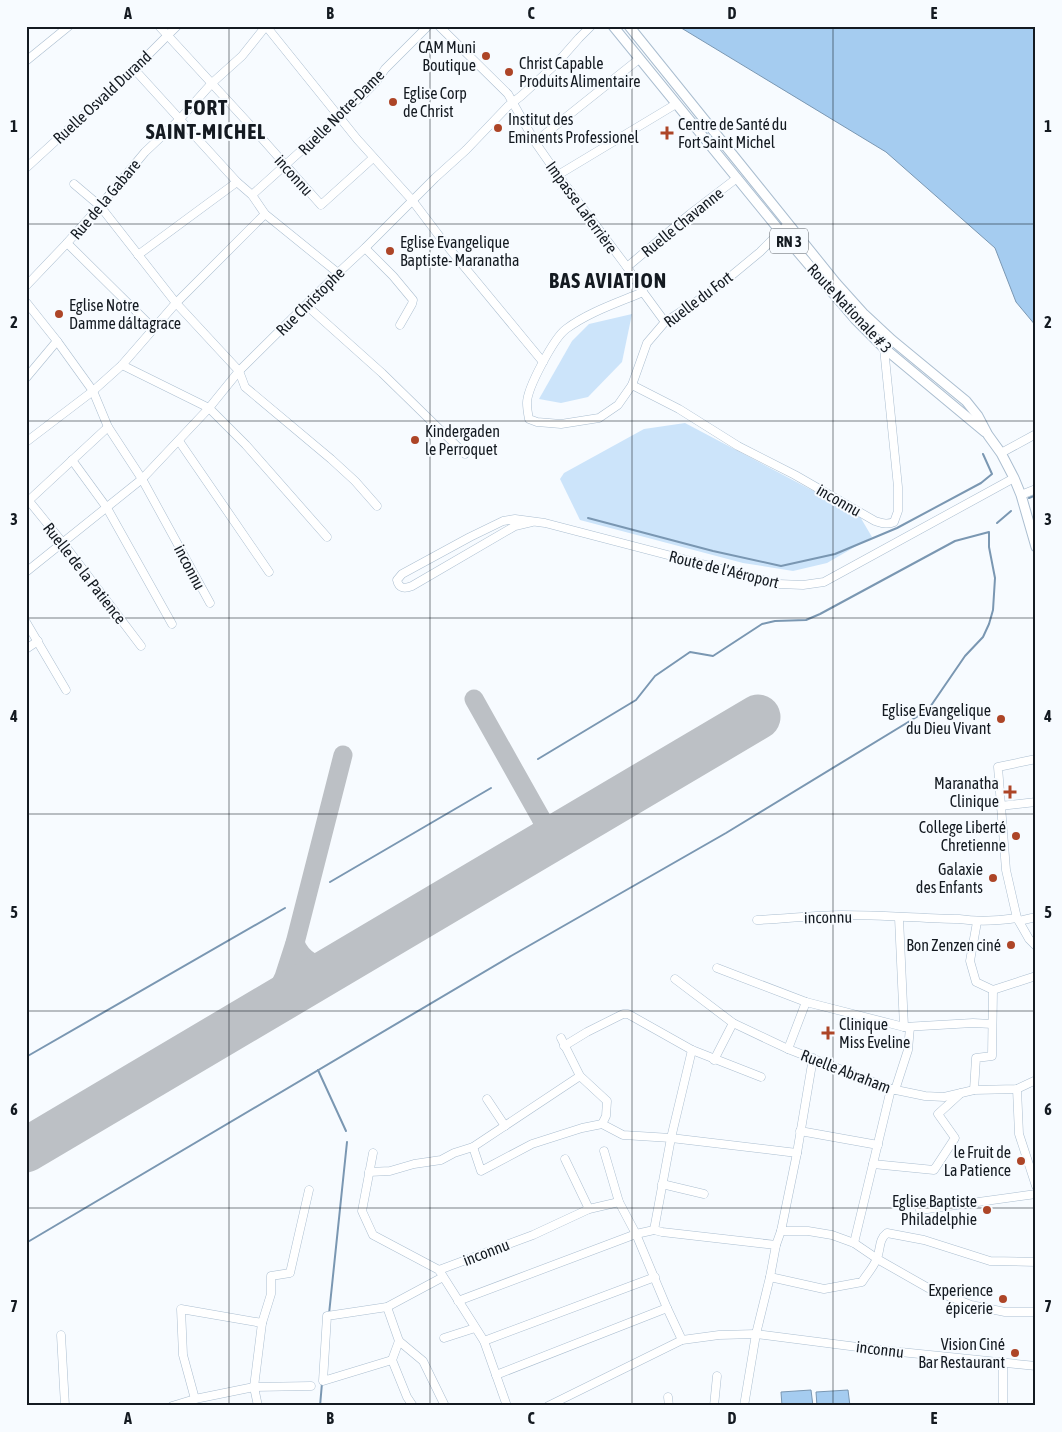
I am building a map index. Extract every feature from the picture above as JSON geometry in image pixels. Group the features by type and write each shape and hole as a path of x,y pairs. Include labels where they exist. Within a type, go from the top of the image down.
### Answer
{"main road":[{"name":"Route Nationale # 3","path":"613,26 780,231 855,319 884,348 988,434"},
{"name":"Route Nationale # 3","path":"628,26 836,283 863,313 892,340 966,401 978,416 1014,478 1034,533 1036,547"},
{"path":"697,129 707,122"}],"street":[{"path":"26,61 69,26"},
{"name":"inconnu","path":"159,26 321,205 373,158"},
{"name":"Ruelle Osvald Durand","path":"26,168 134,69 176,26"},
{"path":"266,26 373,158 412,200 443,241 543,362"},
{"name":"Rue de la Gabare","path":"26,286 100,206 145,152 179,120 212,83 242,56 266,26"},
{"name":"Ruelle Notre-Dame","path":"252,195 364,94 385,69 428,26"},
{"name":"Impasse Laferrière","path":"439,26 508,94 558,175 627,267 665,322"},
{"name":"Rue Christophe","path":"26,572 142,479 209,408 239,371 412,200 466,150 512,102 557,63 591,26"},
{"path":"536,142 639,59"},
{"path":"134,69 237,182 252,195 265,214 338,273"},
{"path":"558,175 676,104"},
{"name":"Ruelle Chavanne","path":"627,267 690,214 737,178"},
{"path":"138,255 237,182"},
{"path":"74,184 100,206 176,303 239,371 245,387 332,459 377,506"},
{"path":"26,442 93,391 122,365 176,303 265,214"},
{"name":"Ruelle du Fort","path":"643,292 590,314 564,330 532,383 526,402 529,419 537,422 561,424 599,418 618,405 632,385 647,343 665,322 724,281 760,252 788,224"},
{"path":"67,243 153,328"},
{"path":"365,248 393,276 413,300 400,325"},
{"name":"inconnu","path":"26,302 93,391 108,428 142,479 210,603"},
{"path":"306,305 382,373 465,454"},
{"path":"26,378 57,341"},
{"name":"inconnu","path":"632,385 679,409 738,446 795,475 874,521 890,524 894,522 898,511 898,487 884,348"},
{"path":"122,365 209,408 246,444 327,537"},
{"path":"28,502 108,428"},
{"path":"1001,453 1036,434"},
{"path":"179,441 270,572"},
{"path":"72,460 107,508 172,624"},
{"name":"Route de l'Aéroport","path":"532,522 515,526 412,586 404,588 398,584 397,580 402,574 470,537 503,521 515,519 545,523 779,584 803,585 824,582 1014,478"},
{"path":"1021,495 1036,489"},
{"name":"Ruelle de la Patience","path":"28,502 63,543 141,646"},
{"path":"26,622 66,690"},
{"path":"26,649 38,641"},
{"path":"1036,759 998,767 1005,864 1018,920 1036,946"},
{"path":"1000,806 1036,802"},
{"name":"inconnu","path":"757,920 784,920 805,916 843,915 959,919 977,922 1018,920"},
{"path":"1018,920 1036,917"},
{"path":"854,1243 893,1090 908,1050 899,918"},
{"path":"977,922 970,961 976,982 993,990 1036,976"},
{"path":"717,968 806,1002 907,1027 973,1023 992,1024"},
{"name":"Ruelle Abraham","path":"675,979 733,1023 788,1049 893,1090 925,1096 944,1097 974,1090 1017,1089 1036,1080"},
{"path":"974,1090 976,1058 992,1056 993,990"},
{"path":"788,1049 806,1002"},
{"path":"602,1124 606,1116 607,1101 580,1076 563,1042 623,1014 628,1014 692,1050 761,1077"},
{"path":"714,1060 733,1023"},
{"path":"654,1230 671,1138 692,1050"},
{"path":"744,1406 756,1334 776,1245 781,1231 797,1153 812,1058"},
{"path":"369,1172 390,1171 414,1164 441,1160 454,1153 473,1147 580,1076"},
{"path":"1017,1089 1019,1134 1036,1186"},
{"path":"873,1164 934,1170 955,1138 938,1114 962,1093"},
{"path":"487,1099 504,1126"},
{"path":"473,1147 481,1171 532,1144 582,1128 602,1124 623,1135 671,1138 797,1153"},
{"path":"800,1131 878,1145"},
{"path":"604,1151 619,1202 636,1234 682,1340"},
{"path":"373,1153 362,1211 373,1235 441,1274 387,1307 327,1316 324,1381 392,1360"},
{"path":"565,1159 589,1209"},
{"path":"662,1184 704,1194"},
{"path":"258,1406 254,1386 262,1323 272,1294 271,1276 290,1273 309,1190"},
{"path":"920,1210 1036,1194"},
{"name":"inconnu","path":"507,1406 484,1341 441,1274 589,1209 619,1202"},
{"path":"458,1302 636,1234 654,1230 776,1245"},
{"path":"781,1231 808,1231 832,1234 854,1243 930,1289 971,1305 1005,1312 1036,1312"},
{"path":"770,1277 824,1289 862,1282 877,1258 880,1241 887,1233 924,1240 990,1261 1036,1262"},
{"path":"484,1341 655,1277"},
{"path":"387,1307 399,1341 423,1361 444,1404 435,1406"},
{"path":"496,1375 667,1308"},
{"path":"195,1400 183,1355 181,1310 262,1323"},
{"path":"444,1338 475,1328"},
{"name":"inconnu","path":"548,1406 682,1340 719,1335 756,1334 881,1350 1036,1366"},
{"path":"61,1335 65,1406"},
{"path":"399,1341 392,1360 407,1397 413,1406"},
{"path":"1003,1363 1003,1406"},
{"path":"714,1406 717,1376"},
{"path":"172,1406 254,1386 311,1386"},
{"path":"668,1397 669,1406"}],"shaded area":[{"path":"678,26 1036,26 1036,326 1016,302 995,248 886,152"},
{"path":"632,314 622,362 588,397 561,403 539,399 572,341 589,324"},
{"path":"685,423 859,515 872,537 827,563 793,571 743,563 580,520 560,479 564,473 644,429"},
{"path":"811,1390 813,1406 782,1406 781,1392"},
{"path":"848,1390 850,1406 817,1406 816,1392"}],"waterway":[{"path":"588,518 713,551 781,566 835,554 897,528 981,483 992,474 983,454"},
{"path":"1029,498 1036,495"},
{"path":"997,523 1011,511"},
{"path":"26,1243 511,956 726,833 928,710 965,656 983,637 989,624 993,610 995,578 989,547 989,532 955,541 806,620 775,621 762,624 713,656 690,652 655,676 636,700 538,759"},
{"path":"330,882 491,788"},
{"path":"26,1057 285,908"},
{"path":"318,1070 346,1131"},
{"path":"329,1314 347,1142"},
{"path":"320,1406 322,1383"}],"taxiway":[{"path":"474,699 542,820 555,828 571,828"},
{"path":"270,1006 284,977 295,943 343,755"},
{"path":"534,850 542,836 542,820"},
{"path":"295,943 302,954 310,961 321,966 334,968"}],"runway":[{"path":"26,1150 758,717"}],"place":[{"name":"CAM Muni Boutique","path":"486,56"},
{"name":"Christ Capable Produits Alimentaire","path":"509,72"},
{"name":"Eglise Corp de Christ","path":"393,102"},
{"name":"Institut des Eminents Professionel","path":"498,128"},
{"name":"Centre de Santé du Fort Saint Michel","path":"667,133"},
{"name":"Eglise Evangelique Baptiste- Maranatha","path":"390,251"},
{"name":"Eglise Notre Damme dáltagrace","path":"59,314"},
{"name":"Kindergaden le Perroquet","path":"415,440"},
{"name":"Eglise Evangelique du Dieu Vivant","path":"1001,719"},
{"name":"Maranatha Clinique","path":"1010,792"},
{"name":"College Liberté Chretienne","path":"1016,836"},
{"name":"Galaxie des Enfants","path":"993,878"},
{"name":"Bon Zenzen ciné","path":"1011,945"},
{"name":"Clinique Miss Eveline","path":"828,1033"},
{"name":"le Fruit de La Patience","path":"1021,1161"},
{"name":"Eglise Baptiste Philadelphie","path":"987,1210"},
{"name":"Experience épicerie","path":"1003,1299"},
{"name":"Vision Ciné Bar Restaurant","path":"1015,1353"}],"district":[{"name":"FORT SAINT-MICHEL","path":"206,119"},
{"name":"BAS AVIATION","path":"608,280"}]}
